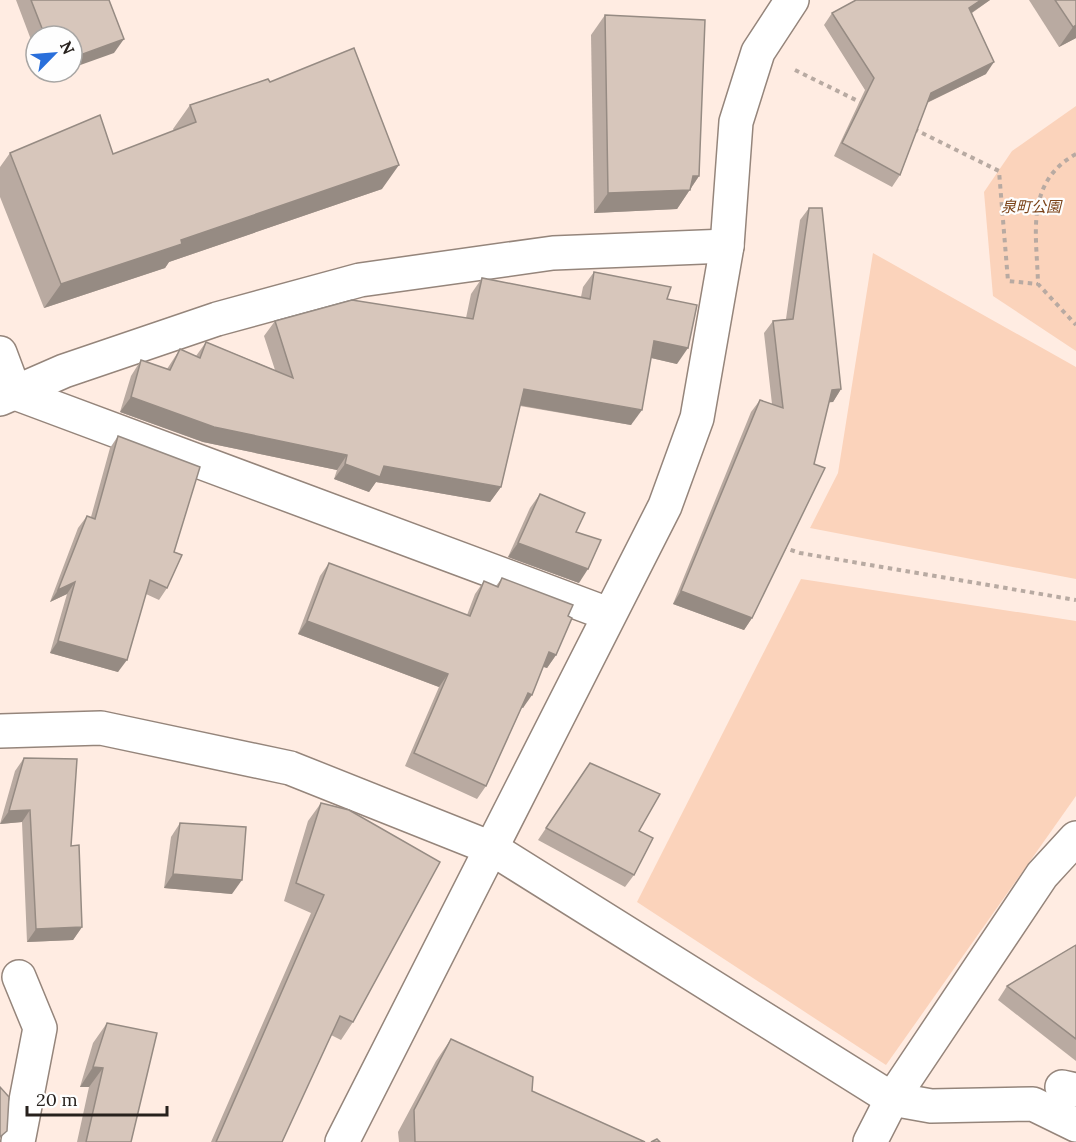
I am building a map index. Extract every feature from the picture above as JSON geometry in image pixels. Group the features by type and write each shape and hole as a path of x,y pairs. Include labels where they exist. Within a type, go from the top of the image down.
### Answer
{"street":[{"path":"342,1142 665,506 698,418 727,246 736,122 758,52 792,0"},
{"path":"7,396 64,371 217,319 360,280 553,254 727,246"},
{"path":"0,353 7,396"},
{"path":"7,396 609,614"},
{"path":"0,732 101,728 290,768 491,848 892,1099 931,1106 1033,1104 1076,1125"},
{"path":"870,1142 892,1099 1042,875 1076,838"},
{"path":"18,1142 40,1028 19,977"}],"path":[{"path":"758,52 873,109"},
{"path":"905,124 999,171 1008,281 1038,284"},
{"path":"1076,154 1046,181 1036,205 1038,284 1076,325"},
{"path":"778,545 800,553 1076,600"}],"green space":[{"name":"泉町公園","path":"1076,106 1076,351 993,296 984,192 1012,151"},
{"path":"873,253 1076,367 1076,579 810,528 838,473"},
{"path":"801,579 1076,621 1076,796 886,1065 637,902"}],"building":[{"path":"31,0 109,0 124,39 84,54 84,24 40,24"},
{"path":"856,0 981,0 969,8 994,62 931,93 900,175 842,143 874,78 832,13"},
{"path":"1055,0 1076,0 1076,25 1073,27"},
{"path":"605,15 705,20 699,176 693,176 690,190 608,193"},
{"path":"354,48 399,165 181,240 182,244 61,284 10,153 100,115 113,154 196,122 190,105 268,79 270,82"},
{"path":"809,208 822,208 841,389 832,390 814,464 825,468 752,618 681,591 760,400 783,408 773,321 793,319"},
{"path":"594,272 671,287 667,299 697,305 688,348 654,341 642,410 524,389 501,487 384,466 380,477 345,464 347,455 214,427 131,397 141,360 170,370 180,349 200,358 206,342 293,378 275,321 352,300 473,319 482,278 590,299"},
{"path":"118,436 200,467 174,552 182,555 167,588 150,580 127,660 58,641 75,582 58,590 87,516 95,519"},
{"path":"540,494 585,513 576,532 601,540 588,569 518,543"},
{"path":"329,563 470,616 484,581 498,587 502,578 573,605 568,616 572,618 556,655 549,652 532,695 528,693 486,786 414,753 448,674 307,621"},
{"path":"24,758 77,759 71,846 79,845 82,927 36,929 30,810 9,811"},
{"path":"590,763 660,794 639,831 653,838 634,875 546,828"},
{"path":"321,803 349,810 440,862 353,1022 340,1016 282,1142 216,1142 324,895 296,883"},
{"path":"180,823 246,827 242,880 173,874"},
{"path":"1076,945 1076,1039 1007,986"},
{"path":"107,1023 157,1033 131,1142 86,1142 103,1068 93,1067"},
{"path":"451,1039 533,1077 532,1091 645,1142 415,1142 414,1110"},
{"path":"0,1087 9,1097 7,1131 0,1137"}]}
